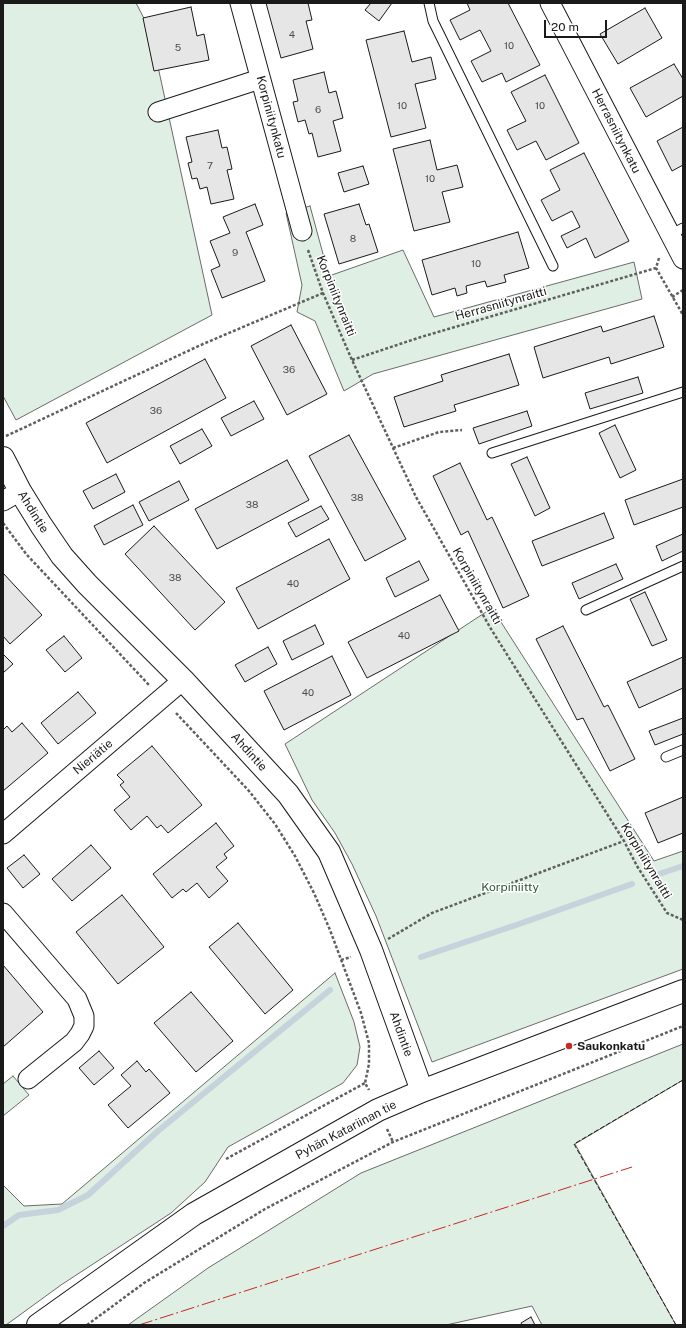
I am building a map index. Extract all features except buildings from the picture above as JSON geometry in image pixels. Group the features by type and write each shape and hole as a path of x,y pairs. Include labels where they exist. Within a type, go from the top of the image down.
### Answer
{"street":[{"name":"Korpiniitynkatu","path":"240,3 302,232"},
{"name":"Herrasniitynkatu","path":"550,3 676,232 683,259"},
{"path":"158,112 260,80"},
{"name":"Ahdintie","path":"3,458 12,496 41,525 62,556 87,584 183,680 288,794 329,852 371,950 422,1091"},
{"name":"Nieriätie","path":"3,834 183,680"},
{"path":"3,913 77,999 84,1016 84,1026 74,1042 28,1079"},
{"name":"Pyhän Katariinan tie","path":"38,1325 194,1214 378,1110 422,1091 683,991"}],"lane":[{"path":"429,3 433,21 553,266"},
{"path":"492,452 683,392"},
{"path":"586,610 683,566"},
{"path":"666,757 683,750"}],"path":[{"name":"Korpiniitynraitti","path":"302,232 323,293 352,360 416,497 491,629 624,841 637,866 667,913 683,920"},
{"name":"Herrasniitynraitti","path":"352,360 421,337 656,268"},
{"path":"672,297 683,290"},
{"path":"3,438 203,344 323,293"},
{"path":"394,448 439,432 462,430"},
{"path":"3,524 27,555 249,791 275,824 295,856 314,893 361,1013 369,1043 369,1064 365,1083 393,1142"},
{"path":"341,960 371,950 432,913 624,841"},
{"path":"87,1325 144,1283 265,1208 393,1142 683,1026"},
{"path":"226,1159 365,1083"}],"green space":[{"path":"3,3 136,3 150,30 212,315 16,420 3,396"},
{"path":"310,206 329,276 403,250 434,317 634,262 642,299 373,374 344,391 315,321 297,312 302,285 286,213"},
{"name":"Korpiniitty","path":"492,608 654,861 683,851 683,969 432,1062 376,916 352,864 335,833 312,800 285,744"},
{"path":"335,973 354,1022 360,1047 357,1065 343,1083 228,1147 205,1182 171,1213 61,1285 6,1325 3,1325 3,1185 24,1206 62,1204"},
{"path":"683,1044 683,1080 575,1144 676,1325 542,1325 532,1306 446,1325 128,1325 208,1268 361,1173"},
{"path":"13,1076 29,1095 3,1116 3,1084"}],"waterway":[{"path":"659,874 683,866"},
{"path":"421,957 632,884"},
{"path":"3,1226 19,1215 58,1210 88,1195 158,1131 330,990"}],"fence":[{"path":"676,1325 574,1144 683,1080"}],"power":[{"path":"139,1325 632,1167"}],"place":[{"name":"Saukonkatu","path":"569,1046"}]}
